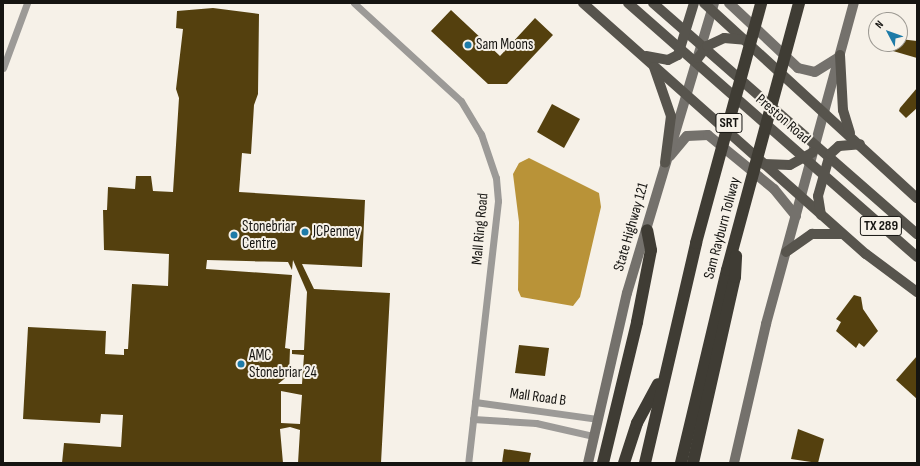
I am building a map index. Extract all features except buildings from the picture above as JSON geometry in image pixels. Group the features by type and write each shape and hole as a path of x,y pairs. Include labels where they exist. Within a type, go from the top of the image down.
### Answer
{"highway":[{"name":"Sam Rayburn Tollway","path":"645,463 665,371 696,243 761,3"},
{"name":"Sam Rayburn Tollway","path":"682,463 731,274 737,231 799,3"},
{"path":"603,463 640,308 651,250 647,230"},
{"path":"693,463 731,274"},
{"path":"624,463 637,423 665,371"}],"main road":[{"path":"583,3 653,63 842,234 917,292"},
{"name":"Preston Road","path":"628,3 917,257"},
{"name":"Preston Road","path":"653,3 917,234"},
{"path":"644,55 664,60 678,54 694,3"},
{"path":"704,3 713,6 746,41 825,111 917,198"},
{"path":"729,3 798,68 811,72 824,69 840,55"},
{"path":"734,463 786,252 854,3"},
{"name":"State Highway 121","path":"588,463 627,293 713,6"},
{"path":"698,58 707,46 724,38 746,41"},
{"path":"840,55 843,110 852,136"},
{"path":"653,63 671,116 665,163"},
{"path":"665,163 687,136 708,135 774,189 796,216"},
{"path":"822,215 818,196 830,154 839,146 860,144"},
{"path":"764,164 790,165 813,152"},
{"path":"786,252 812,234 842,234"}],"street":[{"path":"3,68 27,3"},
{"name":"Mall Ring Road","path":"354,3 453,92 478,128 491,161 498,201 468,463"},
{"name":"Mall Road B","path":"475,402 597,419"},
{"name":"Mall Road B","path":"473,419 536,423 593,436"}],"shaded area":[{"path":"529,158 599,193 601,207 580,297 573,306 521,297 518,290 519,222 513,174 519,163"}],"place":[{"name":"Sam Moons","path":"468,45"},
{"name":"JCPenney","path":"305,232"},
{"name":"Stonebriar Centre","path":"234,235"},
{"name":"AMC Stonebriar 24","path":"241,364"}]}
